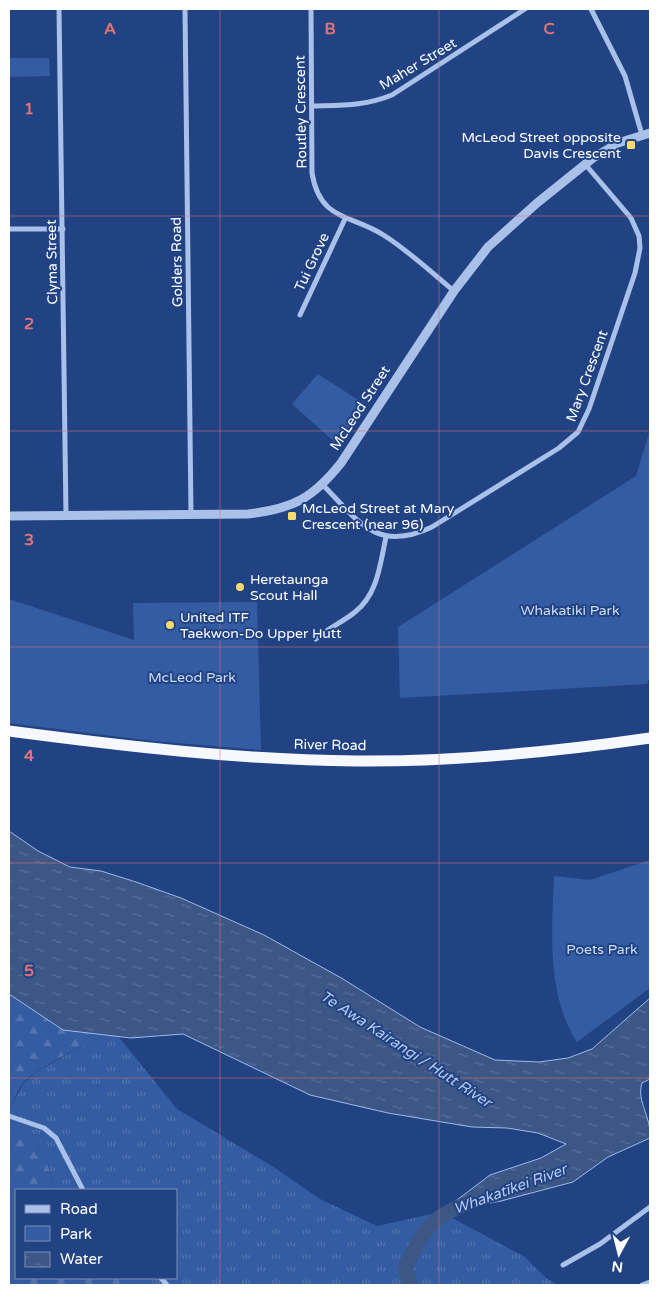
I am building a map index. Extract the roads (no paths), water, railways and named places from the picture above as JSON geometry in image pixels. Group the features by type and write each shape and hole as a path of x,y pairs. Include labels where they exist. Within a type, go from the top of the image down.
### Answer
{"highway":[{"name":"River Road","path":"9,731 208,754 356,761 480,757 585,747 650,738"}],"street":[{"name":"Clyma Street","path":"59,9 66,516"},
{"name":"Golders Road","path":"186,9 191,514"},
{"name":"Routley Crescent","path":"311,9 314,185 319,197 328,208 345,219 384,235 454,292"},
{"name":"Maher Street","path":"312,106 356,106 372,103 392,95 525,9"},
{"path":"591,9 625,76 646,134"},
{"name":"McLeod Street","path":"9,516 270,512 301,501 323,485 341,463 454,292 488,247 585,164 618,143 646,134"},
{"name":"Mary Crescent","path":"386,537 414,536 432,527 559,448 572,438 582,425 636,273 640,248 639,236 631,218 585,164"},
{"name":"Tui Grove","path":"300,315 345,219"},
{"path":"9,229 63,229"},
{"path":"316,638 355,612 364,603 378,577 386,537 361,523 323,485"},
{"path":"9,1116 44,1128 56,1138 82,1189"},
{"path":"563,1265 600,1244 650,1208"},
{"path":"642,1285 650,1282"}],"water":[{"name":"Te Awa Kairangi / Hutt River","path":"9,831 38,851 70,867 101,871 136,882 181,898 264,935 343,979 420,1027 495,1060 539,1062 568,1058 592,1049 650,998 650,1079 642,1083 641,1096 649,1124 650,1138 608,1157 573,1182 501,1201 441,1212 490,1175 541,1158 566,1144 538,1133 507,1128 472,1127 388,1113 310,1095 183,1034 131,1038 63,1030 9,994"}],"waterway":[{"name":"Whakatīkei River","path":"410,1285 405,1268 423,1235 444,1214 469,1203"}],"place":[{"name":"McLeod Street opposite Davis Crescent","path":"631,145"},
{"name":"McLeod Street at Mary Crescent (near 96)","path":"292,516"},
{"name":"Heretaunga Scout Hall","path":"240,587"},
{"name":"United ITF Taekwon-Do Upper Hutt","path":"170,625"}],"park label":[{"name":"Whakatiki Park","path":"570,610"},
{"name":"McLeod Park","path":"192,677"},
{"name":"Poets Park","path":"602,949"}]}
